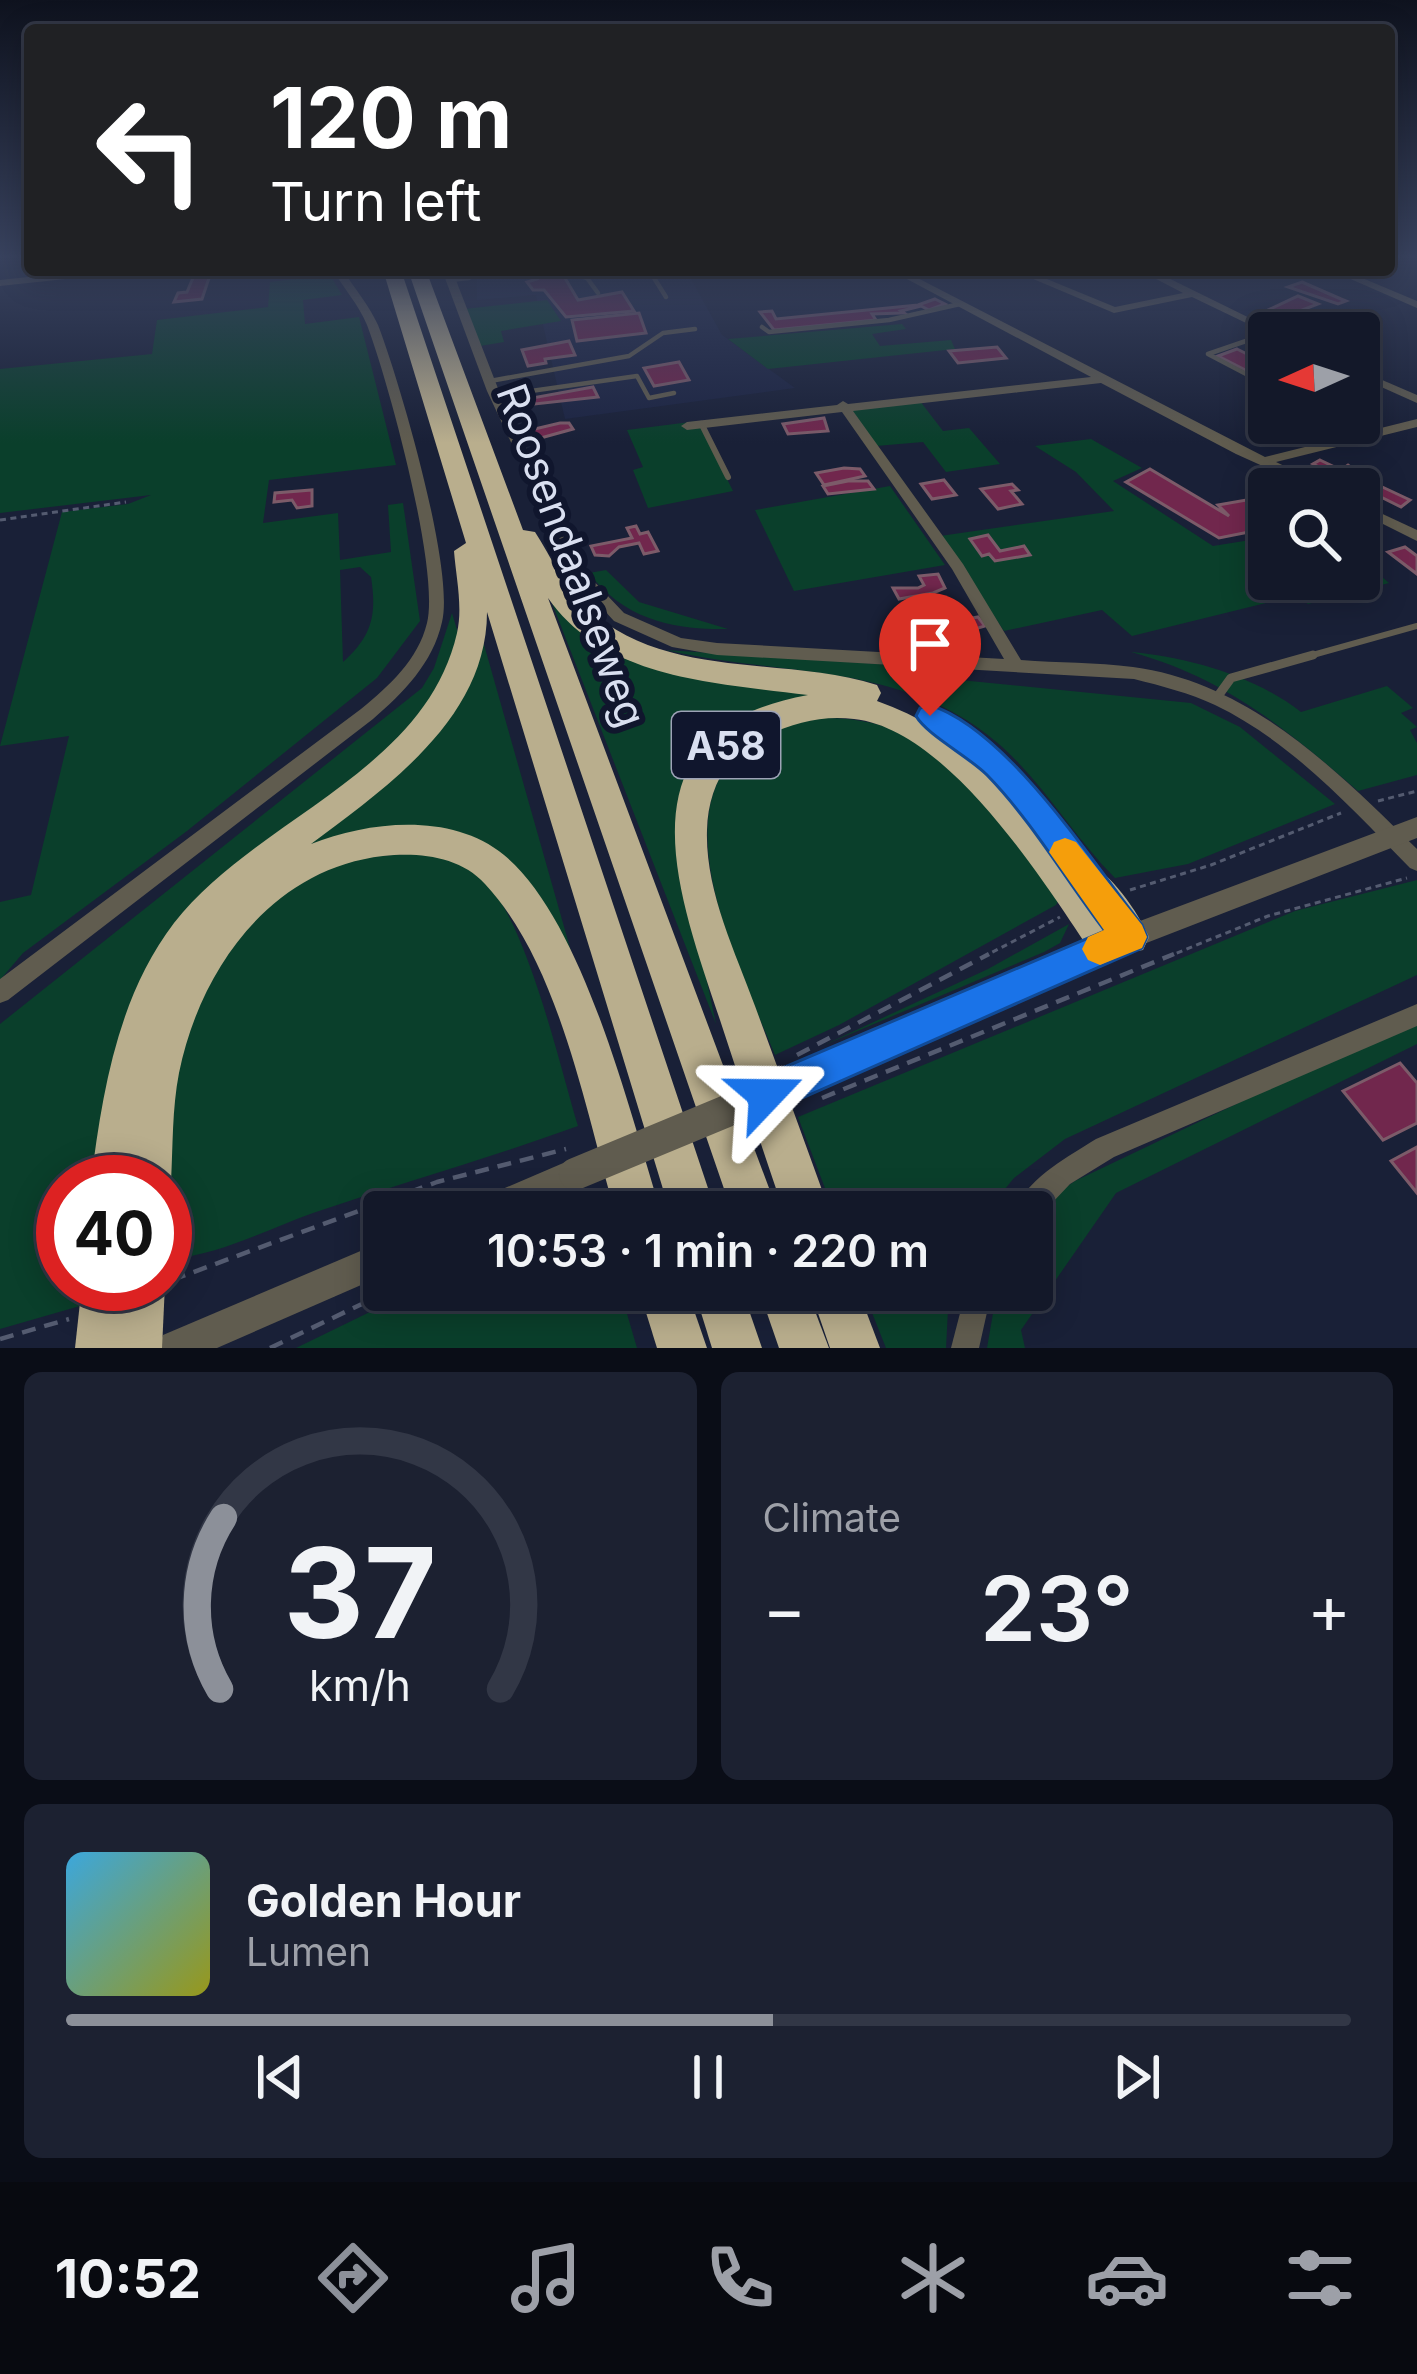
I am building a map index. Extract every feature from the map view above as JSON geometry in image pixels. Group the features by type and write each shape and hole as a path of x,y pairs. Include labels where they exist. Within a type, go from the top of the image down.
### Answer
{"highway":[{"name":"Roosendaalseweg","path":"410,318 747,1191"},
{"name":"Roosendaalseweg","path":"430,318 687,1191"},
{"name":"A58","path":"476,487 574,612 631,650 688,667 861,692 930,716 966,738 1000,769 1119,941"},
{"name":"A58","path":"116,1155 121,1106 139,1028 168,966 206,912 249,870 380,770 435,717 453,688 473,627 476,487"},
{"name":"A58","path":"800,1191 701,908 690,848 694,796 712,759 741,732 774,716 851,706 926,732 953,750 1119,941"},
{"path":"150,1155 157,1073 172,1018 214,938 261,890 304,861 370,842 424,839 492,866 529,907 589,1061 631,1191"},
{"path":"100,1348 103,1311"},
{"path":"137,1348 139,1311"},
{"path":"670,1311 682,1348"},
{"path":"725,1311 736,1348"},
{"path":"791,1311 804,1348"},
{"path":"842,1311 855,1348"}],"street":[{"path":"0,992 367,714 421,657 437,608 430,553 374,330 367,318"},
{"name":"Roosendaalseweg","path":"464,318 488,381 580,575 599,601 619,617 678,643 717,649 1134,673 1178,682 1218,696 1293,744 1404,832 1417,862"},
{"path":"986,318 1278,468"},
{"path":"694,424 1103,379"},
{"path":"1380,382 1417,399"},
{"path":"843,405 976,594 1016,666"},
{"path":"1263,461 1417,422"},
{"path":"1380,522 1417,536"},
{"path":"523,1191 572,1161 809,1090 1119,941 1404,832"},
{"path":"1045,1191 1061,1175 1105,1148 1417,1015"},
{"path":"176,1348 363,1267"},
{"path":"964,1348 974,1311"}],"lane":[{"path":"762,327 769,332 908,318"},
{"path":"488,381 629,356 663,334 695,329"},
{"path":"1246,340 1208,354 1248,375"},
{"path":"495,396 637,376 649,398 674,393"},
{"path":"694,424 728,477"},
{"path":"1218,696 1231,678 1417,626"}],"path":[{"path":"0,520 126,502"},
{"path":"809,1090 1268,916 1417,876"},
{"path":"192,1272 437,1182 572,1161"},
{"path":"270,1348 363,1303"}],"shaded area":[{"path":"541,318 713,318 722,335 795,388 565,419"}],"green space":[{"path":"304,318 305,324 359,318 396,465 269,480 263,523 338,513 340,560 391,552 388,505 403,503 420,621 377,678 187,831 23,953 0,980 0,902 31,895 69,736 0,746 62,512 128,504 151,495 0,513 0,369 152,354 157,320","holes":["360,567 371,577 370,624 343,662 340,570"]},
{"path":"468,318 561,321 501,331 504,342 480,346"},
{"path":"902,324 906,329 872,334 880,346 951,340 955,349 768,369 728,339"},
{"path":"920,401 943,431 969,428 1000,464 946,472 923,442 876,446 849,409"},
{"path":"698,421 733,491 648,508 633,470 643,467 627,430"},
{"path":"1091,439 1142,468 1113,481 1213,546 1248,540 1248,600 1278,600 1132,636 1102,610 1004,631 940,536 1114,511 1076,472 1035,446"},
{"path":"890,486 945,565 794,591 755,510"},
{"path":"606,570 639,602 728,629 669,624 634,611 589,573"},
{"path":"550,598 600,641 831,692 704,756 702,958 716,1024"},
{"path":"452,613 460,640 426,714 349,782 263,844 108,1155 36,1155 36,1311 63,1311 0,1329 0,1024 422,688 434,668"},
{"path":"481,634 618,1117 497,853 303,850 377,782"},
{"path":"666,650 908,666 940,678 1191,703 1240,727 1335,804 1188,864 1115,878 1016,760 963,718 883,685"},
{"path":"1131,652 1220,670 1263,688 1301,712 1387,686 1413,708 1401,713 1417,727 1410,730 1417,743 1417,775 1358,791 1305,746 1225,691"},
{"path":"824,718 867,722 904,734 936,752 988,803 1059,899 1056,905 839,1025 775,1055 718,905 708,854 710,806 727,766 764,736"},
{"path":"420,853 451,861 480,876 512,922 526,956 578,1126 381,1191 363,1191 363,1197 192,1256 192,1155 171,1155 181,1047 223,952 286,890 352,858"},
{"path":"1417,880 1417,975 1065,1139 1003,1191 826,1191 798,1117 1295,911"},
{"path":"1069,924 1060,943 1044,952 822,1046 988,969"},
{"path":"1417,1018 1417,1044 1116,1193 1053,1284 1053,1196 1075,1181"},
{"path":"372,1311 626,1311 637,1348 296,1348"},
{"path":"871,1311 948,1311 946,1348 886,1348"},
{"path":"993,1311 1034,1311 1021,1330 1025,1348 987,1348"}],"building":[{"path":"641,318 646,333 577,341 572,320"},
{"path":"765,318 876,320 774,330"},
{"path":"569,341 575,355 528,366 522,350"},
{"path":"997,347 1006,358 958,363 949,351"},
{"path":"1237,349 1248,354 1248,371 1218,356"},
{"path":"679,362 689,380 654,386 644,368"},
{"path":"593,387 598,397 535,404 532,398"},
{"path":"824,418 828,431 788,434 783,424"},
{"path":"569,423 573,429 530,441 526,431"},
{"path":"1320,460 1337,468 1321,468 1313,464"},
{"path":"860,469 865,476 824,485 816,473"},
{"path":"1150,469 1229,516 1218,505 1248,500 1248,532 1219,538 1126,482"},
{"path":"944,480 956,495 932,499 921,484"},
{"path":"868,481 874,489 828,494 823,486"},
{"path":"1012,484 1018,490 1011,491 1022,504 998,509 981,489"},
{"path":"1380,486 1410,500 1401,507 1380,496"},
{"path":"312,490 312,506 297,508 292,500 274,502 275,493"},
{"path":"636,526 640,534 648,532 658,551 644,554 639,543 619,547 609,556 595,555 591,546 632,538 627,528"},
{"path":"988,535 1000,551 1024,546 1030,555 995,561 989,554 982,556 970,539"},
{"path":"1405,547 1417,556 1417,574 1388,552"},
{"path":"938,574 945,588 933,593 899,599 893,588 918,588 924,585 919,576"},
{"path":"957,612 962,620 978,617 985,626 955,635 937,634 930,623 946,622 942,615"},
{"path":"1400,1063 1417,1083 1417,1123 1383,1140 1343,1091"},
{"path":"1417,1147 1417,1193 1391,1161"}],"slow traffic":[{"path":"1065,852 1130,937 1100,949"}],"route":[{"path":"766,1095 1130,937 1000,769 966,738 930,716"}]}
